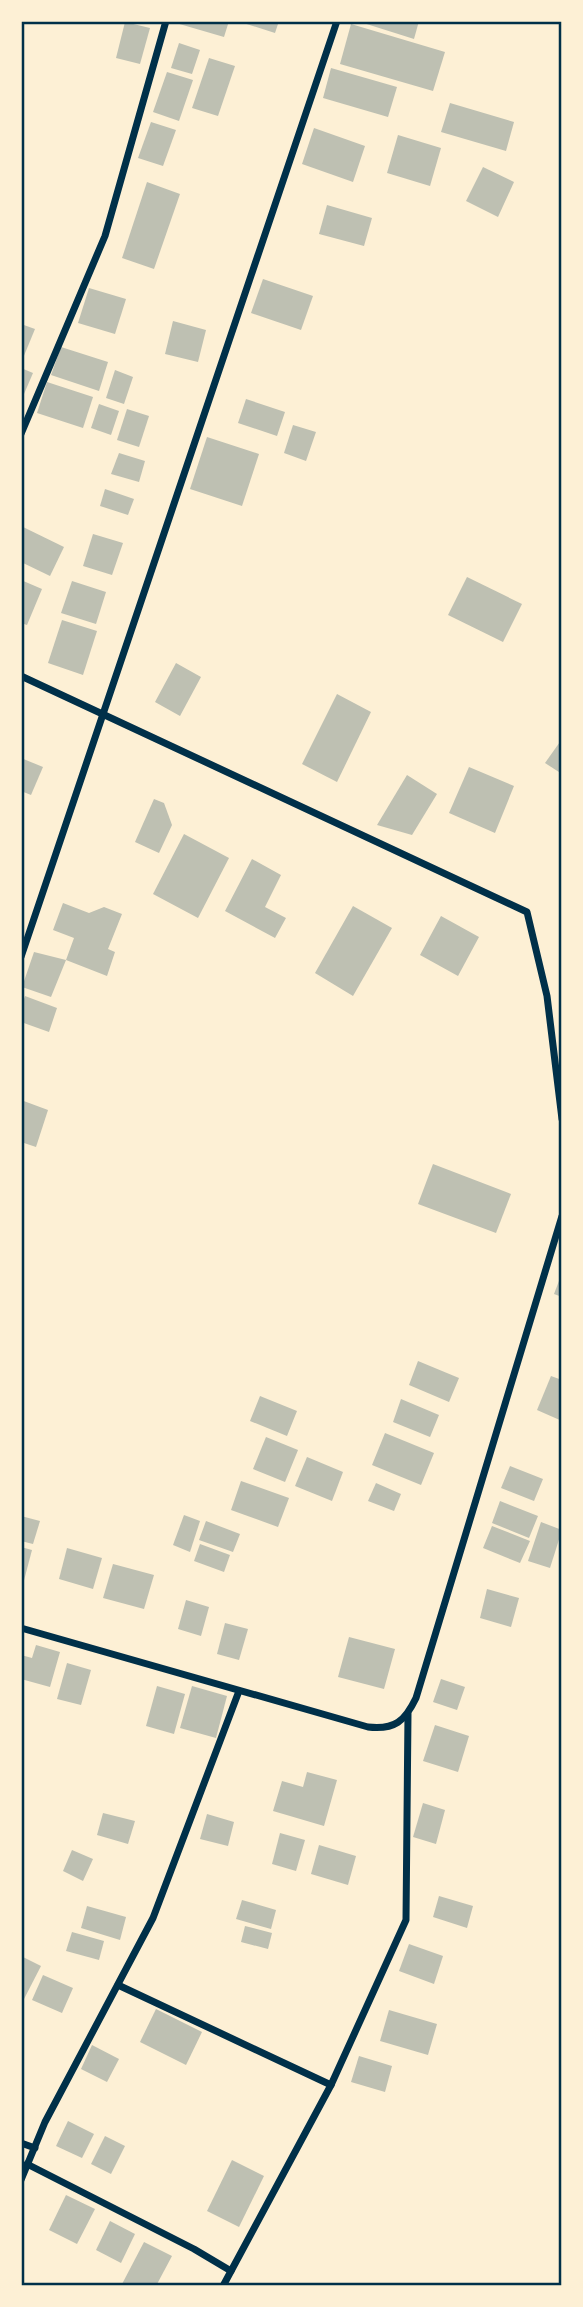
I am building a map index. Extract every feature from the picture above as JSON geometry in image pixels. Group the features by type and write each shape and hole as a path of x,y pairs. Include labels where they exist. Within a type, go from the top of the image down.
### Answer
{"street":[{"path":"21,434 104,236 165,23 155,21"},
{"path":"21,957 337,21"},
{"path":"21,676 527,912 547,996 562,1119"},
{"path":"21,1628 368,1727 382,1728 396,1724 408,1714 416,1698 562,1216"},
{"path":"21,2180 45,2122 153,1918 239,1690"},
{"path":"223,2286 331,2085 406,1920 408,1714"},
{"path":"118,1985 331,2085"},
{"path":"21,2143 35,2148"},
{"path":"27,2164 194,2249 231,2271"}],"building":[{"path":"176,21 229,21 224,37"},
{"path":"237,21 279,21 275,33"},
{"path":"357,21 419,21 414,39"},
{"path":"125,22 150,28 140,64 116,58"},
{"path":"351,24 445,52 433,91 340,64"},
{"path":"179,43 200,50 192,74 171,68"},
{"path":"209,58 235,66 218,116 192,108"},
{"path":"331,68 397,87 388,117 323,98"},
{"path":"167,72 193,80 179,121 153,112"},
{"path":"450,103 514,122 506,151 441,132"},
{"path":"151,122 176,130 163,166 138,158"},
{"path":"314,128 365,146 353,182 302,164"},
{"path":"398,135 441,148 430,186 387,173"},
{"path":"483,167 514,182 498,217 466,201"},
{"path":"147,182 180,194 154,269 122,258"},
{"path":"327,205 372,218 364,246 319,234"},
{"path":"263,279 313,296 301,330 251,313"},
{"path":"89,288 126,299 115,334 78,323"},
{"path":"173,321 206,330 198,362 165,354"},
{"path":"21,324 35,329 21,363"},
{"path":"61,347 108,362 99,391 51,375"},
{"path":"21,368 33,373 21,401"},
{"path":"115,370 133,377 124,404 106,398"},
{"path":"47,382 93,397 83,428 37,413"},
{"path":"246,399 285,412 277,436 238,423"},
{"path":"99,404 119,411 111,435 91,428"},
{"path":"127,409 149,416 139,447 117,440"},
{"path":"293,425 316,432 306,461 284,453"},
{"path":"207,437 259,454 242,506 190,489"},
{"path":"119,453 145,461 139,482 111,474"},
{"path":"105,489 134,499 128,515 100,506"},
{"path":"21,526 64,547 50,576 21,562"},
{"path":"93,534 123,543 112,575 83,566"},
{"path":"467,577 522,604 503,642 448,615"},
{"path":"21,580 42,589 27,625 21,623"},
{"path":"72,581 106,592 96,624 61,613"},
{"path":"62,620 97,631 83,675 48,663"},
{"path":"176,663 201,677 180,716 155,702"},
{"path":"337,694 371,712 337,782 302,764"},
{"path":"562,739 562,774 545,763"},
{"path":"21,758 43,767 31,795 21,791"},
{"path":"469,767 514,786 495,833 449,813"},
{"path":"407,775 437,794 412,835 377,825"},
{"path":"154,799 164,803 172,825 159,853 135,842"},
{"path":"184,834 229,858 198,918 153,894"},
{"path":"252,859 281,875 265,907 286,918 275,938 225,911"},
{"path":"63,903 89,913 104,907 122,914 108,949 115,952 107,976 66,960 74,938 53,930"},
{"path":"353,906 392,928 353,996 315,973"},
{"path":"441,916 479,937 458,976 420,955"},
{"path":"34,952 66,960 51,997 22,987"},
{"path":"25,996 57,1008 49,1032 21,1022 21,1008"},
{"path":"21,1100 48,1110 36,1147 21,1142"},
{"path":"433,1164 511,1194 496,1233 418,1204"},
{"path":"562,1273 562,1297 554,1294"},
{"path":"418,1361 459,1378 449,1402 409,1385"},
{"path":"551,1376 562,1380 562,1421 537,1410"},
{"path":"260,1396 297,1411 287,1436 250,1421"},
{"path":"401,1399 439,1415 430,1437 393,1422"},
{"path":"385,1433 434,1453 421,1485 372,1465"},
{"path":"266,1437 298,1450 285,1482 253,1469"},
{"path":"307,1457 343,1472 332,1501 295,1486"},
{"path":"510,1466 543,1479 534,1501 501,1488"},
{"path":"241,1481 289,1498 278,1527 231,1510"},
{"path":"376,1483 401,1494 394,1511 368,1501"},
{"path":"500,1501 538,1516 529,1538 492,1523"},
{"path":"184,1515 200,1521 190,1552 173,1545"},
{"path":"21,1516 40,1521 33,1544 21,1541"},
{"path":"206,1521 240,1534 233,1552 199,1540"},
{"path":"541,1522 562,1530 550,1568 528,1561"},
{"path":"492,1526 530,1541 520,1563 483,1548"},
{"path":"200,1544 230,1555 224,1572 194,1561"},
{"path":"21,1547 32,1550 22,1588 21,1588"},
{"path":"67,1548 102,1558 93,1589 59,1579"},
{"path":"113,1564 154,1575 144,1609 103,1598"},
{"path":"487,1589 519,1598 511,1627 480,1618"},
{"path":"186,1600 209,1607 201,1636 178,1629"},
{"path":"225,1623 248,1629 239,1660 217,1654"},
{"path":"349,1637 395,1649 384,1689 338,1677"},
{"path":"36,1645 60,1652 50,1687 21,1679 21,1655 32,1658"},
{"path":"67,1663 91,1670 81,1705 57,1699"},
{"path":"441,1679 465,1687 457,1710 433,1702"},
{"path":"157,1686 185,1694 174,1734 146,1726"},
{"path":"192,1686 227,1696 216,1738 180,1728"},
{"path":"435,1725 469,1736 458,1772 423,1761"},
{"path":"307,1772 337,1780 324,1826 273,1811 282,1781 303,1787"},
{"path":"423,1803 445,1810 436,1844 413,1837"},
{"path":"103,1813 135,1821 128,1844 97,1835"},
{"path":"207,1814 234,1822 228,1846 200,1839"},
{"path":"280,1833 305,1840 296,1871 272,1864"},
{"path":"319,1845 356,1856 348,1885 311,1874"},
{"path":"72,1850 93,1859 83,1881 63,1871"},
{"path":"439,1896 473,1906 467,1928 433,1917"},
{"path":"242,1900 276,1910 271,1929 236,1919"},
{"path":"87,1906 126,1917 120,1940 81,1928"},
{"path":"245,1926 272,1933 268,1949 241,1942"},
{"path":"72,1932 104,1941 99,1960 66,1951"},
{"path":"409,1944 443,1956 434,1984 399,1971"},
{"path":"21,1956 41,1966 23,2001 21,2000"},
{"path":"43,1975 73,1988 62,2013 32,2000"},
{"path":"156,2009 202,2032 186,2065 140,2042"},
{"path":"389,2010 437,2024 428,2055 380,2041"},
{"path":"92,2045 119,2059 107,2082 81,2069"},
{"path":"359,2056 392,2066 385,2092 351,2082"},
{"path":"68,2121 94,2134 82,2158 56,2146"},
{"path":"105,2136 125,2146 111,2174 91,2164"},
{"path":"232,2160 264,2176 239,2227 207,2211"},
{"path":"66,2195 95,2209 77,2244 49,2230"},
{"path":"110,2221 135,2234 121,2263 96,2250"},
{"path":"144,2242 172,2256 156,2286 121,2286"}]}
